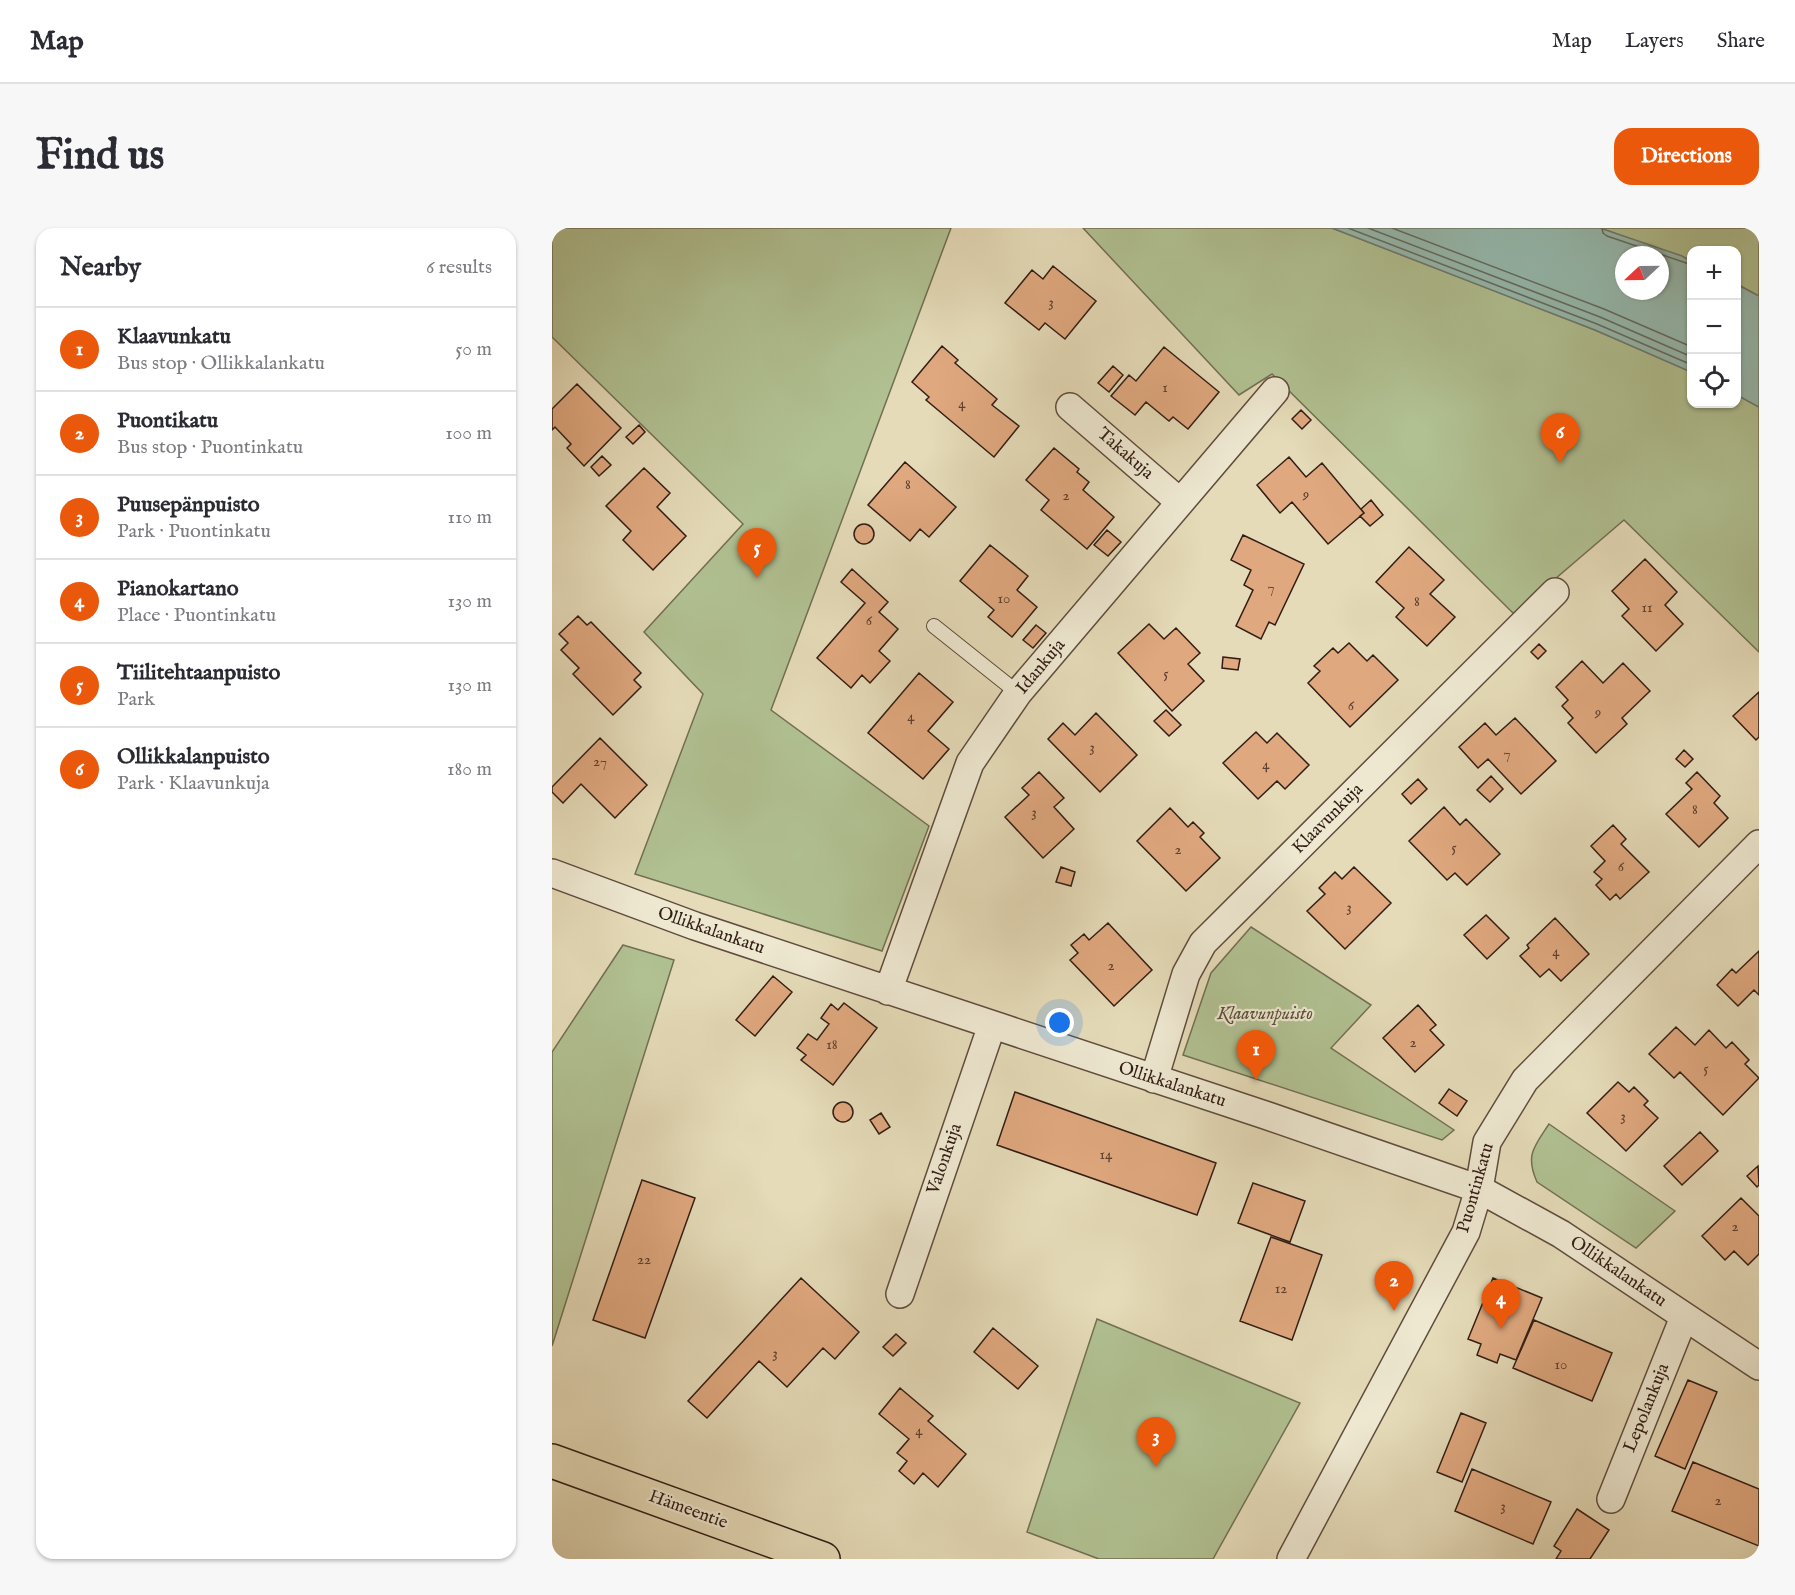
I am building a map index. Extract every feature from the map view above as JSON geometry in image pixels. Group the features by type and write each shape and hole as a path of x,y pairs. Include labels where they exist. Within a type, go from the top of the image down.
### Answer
{"main road":[{"name":"Hämeentie","path":"552,1461 823,1559"}],"street":[{"name":"Idankuja","path":"888,991 970,763 1018,693 1275,391"},
{"name":"Takakuja","path":"1070,407 1180,502"},
{"name":"Klaavunkuja","path":"1154,1079 1186,974 1203,943 1555,592"},
{"name":"Puontinkatu","path":"1292,1559 1463,1237 1479,1189 1487,1142 1525,1080 1759,844"},
{"name":"Ollikkalankatu","path":"552,873 651,911 1479,1189 1561,1234 1759,1366"},
{"name":"Valonkuja","path":"900,1294 992,1025"},
{"name":"Lepolankuja","path":"1611,1499 1684,1317"}],"lane":[{"path":"934,626 1018,693"}],"green space":[{"path":"552,228 951,228 771,710 929,826 882,951 635,874 703,694 644,632 743,524 552,337"},
{"path":"1083,228 1332,228 1595,330 1687,370 1687,408 1741,408 1741,397 1759,407 1759,652 1624,520 1514,614 1272,374 1239,395"},
{"path":"1600,228 1759,228 1759,296 1741,286 1741,246 1687,246 1687,260 1669,253 1669,246 1650,246"},
{"name":"Klaavunpuisto","path":"1251,927 1371,1005 1331,1048 1454,1130 1442,1140 1183,1055 1211,973"},
{"path":"623,945 674,960 552,1346 552,1052"},
{"path":"1549,1124 1675,1211 1636,1248 1537,1182 1533,1173 1533,1152"},
{"path":"1097,1319 1300,1403 1213,1559 1099,1559 1027,1532"}],"water":[{"path":"1332,228 1600,228 1653,246 1615,246 1615,300 1669,300 1669,252 1682,256 1687,259 1687,370 1595,330"},
{"path":"1741,287 1759,296 1759,407 1741,397"}],"building":[{"path":"1053,266 1096,301 1065,339 1045,323 1039,330 1005,303 1032,270 1043,279"},
{"path":"942,346 958,360 955,363 997,399 992,405 1019,426 994,457 926,400 929,397 912,382"},
{"path":"1164,347 1219,392 1188,429 1173,417 1169,421 1146,402 1135,415 1111,396 1129,375 1136,381"},
{"path":"1113,366 1123,375 1109,392 1098,383"},
{"path":"577,384 621,428 584,466 567,448 571,444 555,427 552,430 552,409"},
{"path":"1301,410 1311,420 1302,429 1292,419"},
{"path":"639,425 645,432 633,444 626,437"},
{"path":"1054,448 1079,469 1077,472 1089,482 1083,490 1114,517 1087,549 1041,510 1049,500 1026,480"},
{"path":"602,456 611,465 599,476 591,467"},
{"path":"1289,457 1306,477 1322,463 1364,513 1328,544 1292,502 1280,513 1257,485"},
{"path":"905,462 956,507 929,537 920,529 910,541 868,505"},
{"path":"644,468 670,493 657,507 686,536 653,570 623,540 631,531 606,506"},
{"path":"1371,500 1383,515 1370,526 1360,516 1364,513 1361,509"},
{"path":"860,524 868,524 874,530 874,538 868,544 860,544 854,538 854,530"},
{"path":"1107,530 1121,542 1108,556 1094,545"},
{"path":"1243,535 1304,564 1275,625 1269,622 1261,639 1236,626 1253,590 1244,585 1251,570 1231,560"},
{"path":"990,545 1028,576 1017,590 1037,607 1012,637 988,617 994,610 960,581"},
{"path":"1409,547 1444,580 1430,594 1455,617 1427,646 1396,617 1404,608 1376,582"},
{"path":"1645,559 1677,592 1665,605 1683,624 1656,651 1622,616 1629,609 1612,591"},
{"path":"852,569 888,602 879,612 898,629 879,651 890,661 870,683 862,675 851,688 817,658 865,603 841,582"},
{"path":"578,616 587,625 591,622 641,673 634,680 641,687 613,715 573,674 579,668 561,650 568,643 559,634"},
{"path":"1149,624 1164,639 1176,628 1200,653 1188,664 1204,681 1172,711 1118,653"},
{"path":"1036,625 1046,633 1033,648 1023,640"},
{"path":"1349,643 1367,661 1373,655 1398,680 1350,727 1308,683 1320,671 1314,666 1333,648 1338,653"},
{"path":"1539,644 1546,651 1538,659 1531,652"},
{"path":"1223,657 1240,659 1238,670 1222,668"},
{"path":"1582,661 1603,683 1623,663 1650,691 1622,718 1627,724 1596,753 1568,723 1573,718 1562,706 1568,700 1556,687"},
{"path":"919,673 953,702 928,731 949,749 923,779 868,733"},
{"path":"1759,692 1759,737 1756,740 1733,716"},
{"path":"1166,710 1181,725 1169,736 1154,721"},
{"path":"1096,713 1137,755 1100,792 1048,739 1063,723 1075,735"},
{"path":"1515,718 1556,761 1521,794 1488,759 1478,768 1459,747 1485,723 1496,735"},
{"path":"1256,732 1267,743 1277,733 1309,765 1285,789 1277,781 1258,799 1223,763"},
{"path":"600,738 647,785 615,818 581,784 563,803 552,792 552,787"},
{"path":"1684,750 1693,759 1685,767 1676,759"},
{"path":"1039,772 1064,798 1054,807 1074,829 1043,858 1005,817 1029,795 1022,788"},
{"path":"1697,772 1720,796 1714,803 1728,818 1699,847 1666,814 1692,789 1686,783"},
{"path":"1491,776 1503,789 1490,802 1477,790"},
{"path":"1418,779 1427,789 1411,804 1402,794"},
{"path":"1444,807 1460,825 1466,819 1500,854 1467,885 1455,873 1447,880 1409,841"},
{"path":"1170,808 1188,827 1193,822 1204,833 1200,837 1220,858 1186,891 1137,841"},
{"path":"1613,825 1626,839 1621,844 1649,872 1620,899 1616,894 1610,900 1596,885 1602,879 1594,872 1605,861 1591,846"},
{"path":"1061,867 1075,872 1071,886 1056,882"},
{"path":"1354,867 1391,903 1345,949 1307,911 1325,894 1319,888 1335,872 1342,879"},
{"path":"1486,915 1509,938 1487,959 1464,935"},
{"path":"1555,918 1589,954 1561,981 1549,969 1540,977 1520,956 1529,948 1527,945"},
{"path":"1108,923 1152,970 1114,1006 1070,960 1078,953 1071,945 1084,934 1089,940"},
{"path":"1759,951 1759,995 1754,990 1738,1006 1717,985 1732,969 1736,973"},
{"path":"773,976 792,992 755,1036 736,1020"},
{"path":"844,1003 877,1028 833,1085 801,1060 806,1055 797,1048 808,1034 817,1040 829,1024 821,1018 831,1004 838,1010"},
{"path":"1418,1005 1436,1025 1430,1030 1444,1045 1415,1072 1383,1038"},
{"path":"1676,1027 1695,1045 1709,1030 1726,1048 1732,1042 1749,1060 1745,1064 1759,1078 1723,1115 1680,1072 1674,1078 1649,1054"},
{"path":"1618,1082 1629,1092 1634,1087 1648,1101 1644,1105 1658,1118 1626,1151 1587,1113"},
{"path":"1449,1089 1467,1101 1457,1116 1439,1103"},
{"path":"1015,1092 1216,1163 1197,1215 997,1145"},
{"path":"839,1102 847,1102 853,1108 853,1116 847,1122 839,1122 833,1116 833,1108"},
{"path":"881,1113 890,1127 879,1134 870,1120"},
{"path":"1700,1132 1718,1151 1682,1185 1664,1166"},
{"path":"1758,1166 1759,1185 1757,1187 1747,1176"},
{"path":"642,1180 695,1198 645,1338 593,1320"},
{"path":"1253,1183 1305,1201 1290,1242 1238,1223"},
{"path":"1741,1198 1759,1216 1759,1254 1748,1265 1734,1251 1725,1260 1702,1236"},
{"path":"1271,1237 1322,1255 1292,1340 1240,1321"},
{"path":"801,1278 859,1332 835,1359 823,1348 787,1387 759,1361 707,1418 688,1401"},
{"path":"1493,1278 1542,1298 1516,1360 1500,1354 1497,1363 1477,1355 1481,1344 1468,1339"},
{"path":"1534,1320 1612,1353 1592,1401 1513,1368"},
{"path":"993,1328 1038,1366 1018,1389 974,1352"},
{"path":"896,1334 906,1343 893,1356 883,1347"},
{"path":"1688,1380 1717,1392 1685,1469 1655,1456"},
{"path":"900,1388 933,1416 928,1421 966,1454 938,1487 923,1473 914,1484 899,1471 907,1461 897,1453 909,1439 879,1414"},
{"path":"1461,1413 1486,1423 1462,1482 1437,1472"},
{"path":"1693,1462 1759,1489 1759,1546 1672,1511"},
{"path":"1472,1469 1551,1502 1533,1544 1455,1511"},
{"path":"1577,1509 1609,1530 1590,1559 1556,1559 1561,1551 1554,1546"}],"place":[{"name":"Ollikkalanpuisto","path":"1560,463"},
{"name":"Tiilitehtaanpuisto","path":"757,578"},
{"name":"Klaavunkatu","path":"1256,1080"},
{"name":"Puontikatu","path":"1394,1311"},
{"name":"Pianokartano","path":"1501,1329"},
{"name":"Puusepänpuisto","path":"1156,1467"}]}
